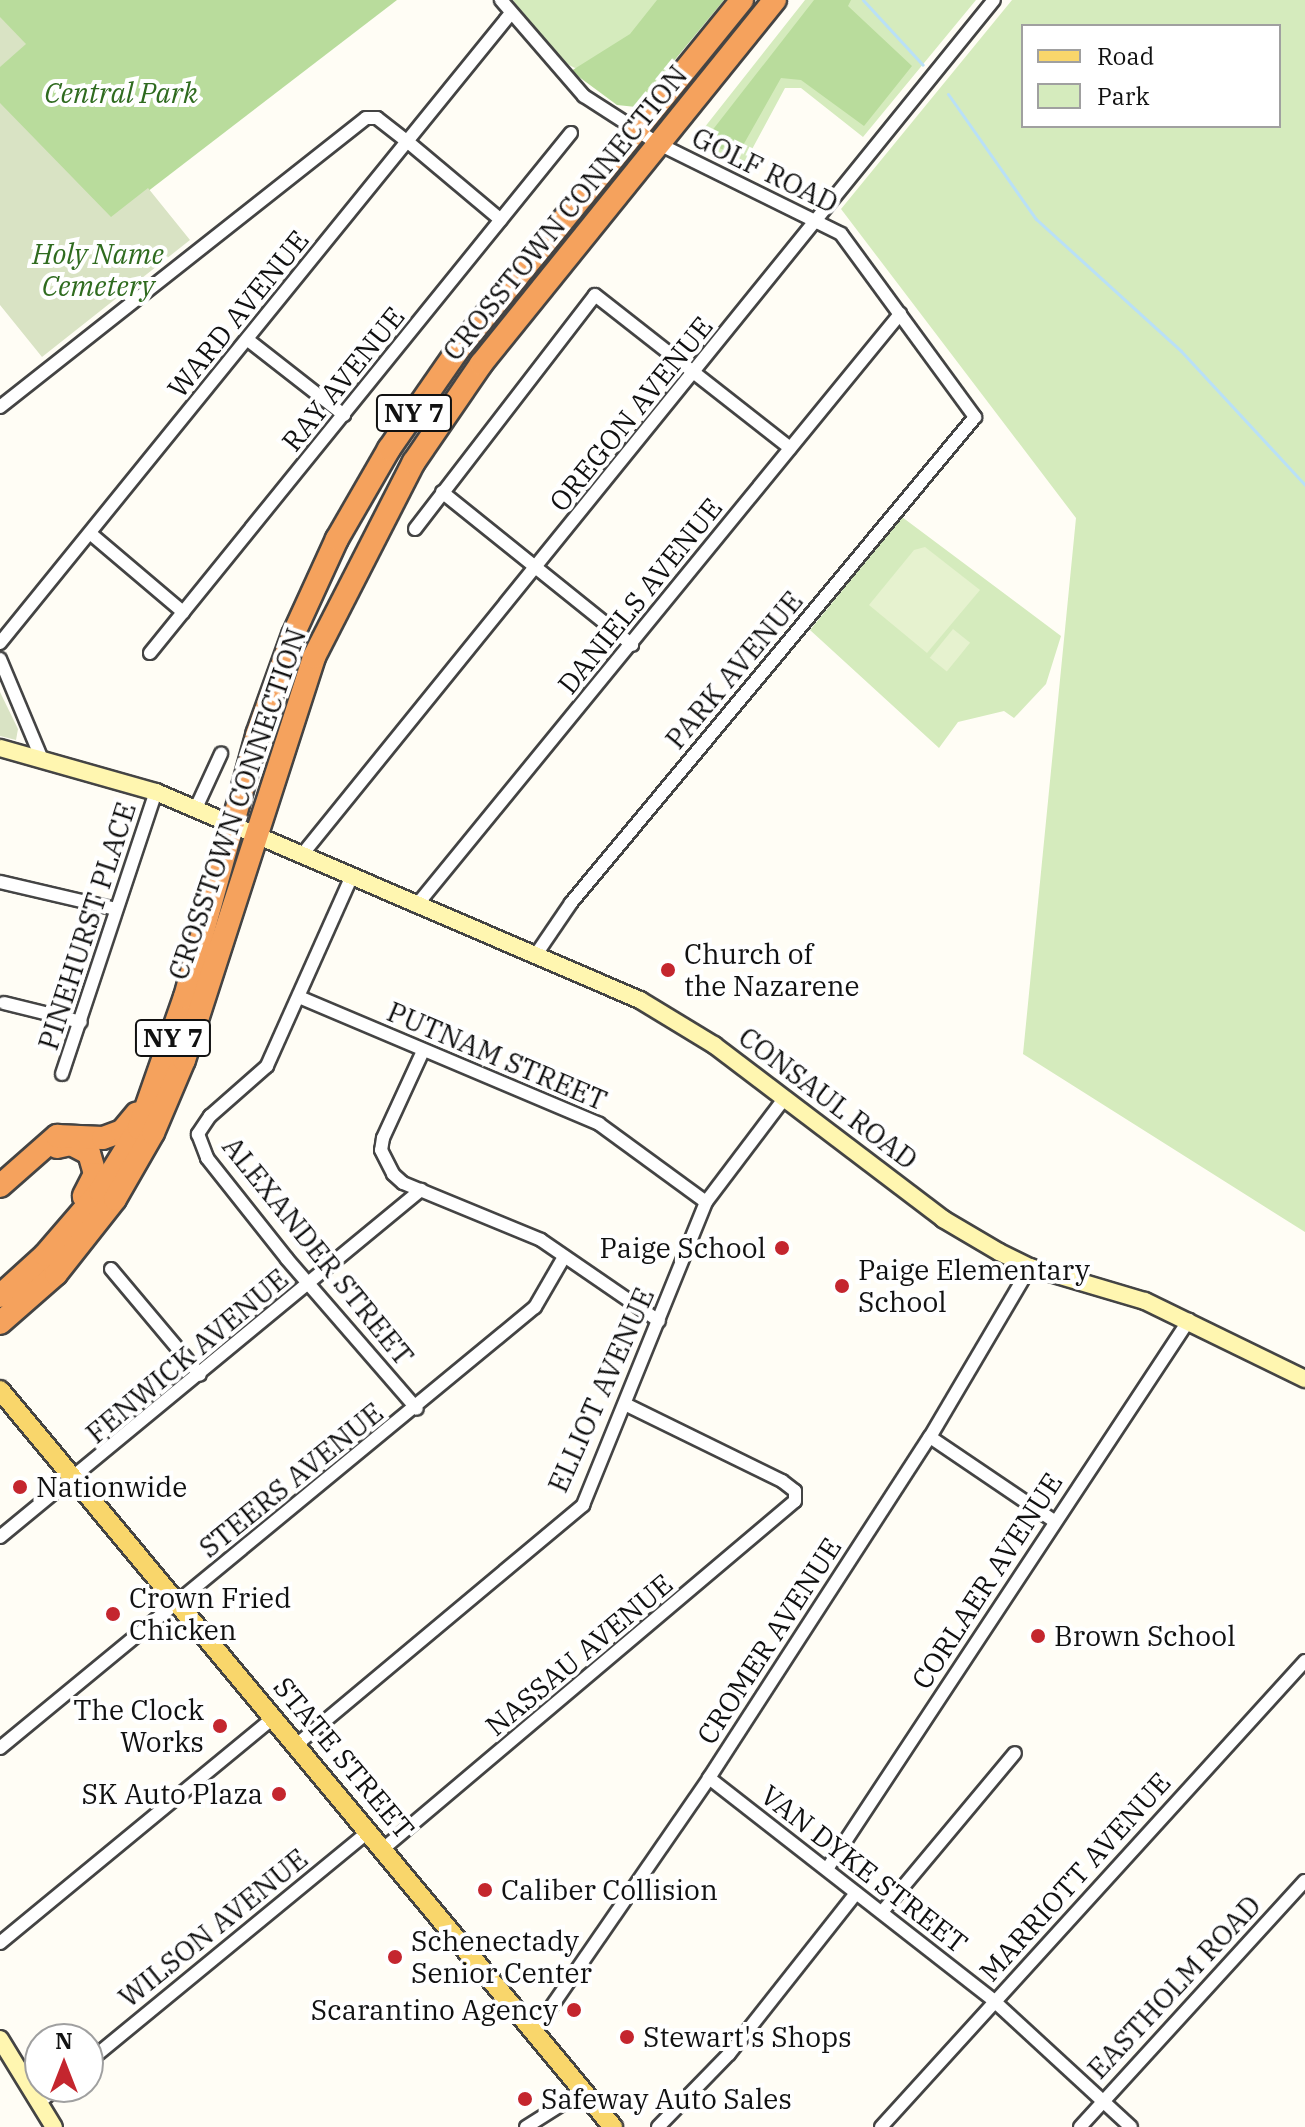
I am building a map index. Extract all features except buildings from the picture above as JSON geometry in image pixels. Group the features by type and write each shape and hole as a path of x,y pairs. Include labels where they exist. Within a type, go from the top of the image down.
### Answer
{"highway":[{"name":"CROSSTOWN CONNECTION","path":"0,1296 100,1191 139,1128 174,1062 231,825 293,635 337,539 389,449 460,347 742,0"},
{"name":"CROSSTOWN CONNECTION","path":"0,1323 56,1274 115,1199 153,1133 174,1062 314,657 414,462 481,364 775,0"},
{"path":"0,1186 57,1136 103,1138 122,1131 174,1062"},
{"path":"0,1338 92,1249 120,1211 165,1127 174,1062"},
{"path":"0,1198 43,1154 71,1144 82,1147 95,1174 67,1229"}],"main road":[{"name":"STATE STREET","path":"0,1390 613,2127"}],"street":[{"name":"GOLF ROAD","path":"501,0 570,84 637,131 841,234 975,417"},
{"name":"OREGON AVENUE","path":"301,856 539,567 994,0"},
{"name":"WARD AVENUE","path":"0,643 511,13"},
{"path":"0,407 366,118 377,118 501,220"},
{"name":"RAY AVENUE","path":"150,653 571,133"},
{"path":"415,529 595,295 697,370 790,448"},
{"name":"DANIELS AVENUE","path":"416,906 900,314"},
{"path":"248,340 344,415"},
{"name":"PARK AVENUE","path":"535,956 571,903 975,417"},
{"path":"442,492 539,567 632,645"},
{"path":"91,534 183,612"},
{"path":"0,659 41,757"},
{"name":"CONSAUL ROAD","path":"0,748 41,757 156,792 671,1016 943,1219 1030,1267 1145,1301 1305,1379"},
{"path":"196,808 221,754"},
{"name":"PINEHURST PLACE","path":"62,1074 156,792"},
{"name":"ALEXANDER STREET","path":"351,878 267,1066 210,1116 198,1134 207,1158 310,1285 417,1409"},
{"path":"0,882 116,909"},
{"name":"PUTNAM STREET","path":"299,997 599,1124 706,1202"},
{"path":"4,1003 81,1022"},
{"path":"423,1051 381,1150 393,1174 421,1190 492,1216 564,1257 659,1321"},
{"name":"ELLIOT AVENUE","path":"295,1746 583,1505 627,1405 706,1202 784,1099"},
{"name":"FENWICK AVENUE","path":"0,1537 310,1285 421,1190"},
{"name":"STEERS AVENUE","path":"0,1748 417,1409 535,1307 564,1257"},
{"name":"CROMER AVENUE","path":"534,2032 709,1778 930,1437 1030,1267"},
{"path":"111,1269 200,1375"},
{"name":"CORLAER AVENUE","path":"827,1869 1189,1320"},
{"name":"NASSAU AVENUE","path":"383,1849 789,1509 795,1491 627,1405"},
{"path":"930,1437 1054,1521"},
{"name":"MARRIOTT AVENUE","path":"881,2127 1305,1661"},
{"path":"0,1943 273,1718"},
{"path":"882,1912 1015,1753"},
{"name":"VAN DYKE STREET","path":"709,1778 994,2001 1131,2127"},
{"name":"WILSON AVENUE","path":"104,2049 369,1831"},
{"name":"EASTHOLM ROAD","path":"1080,2127 1305,1881"},
{"path":"658,2127 729,2054 856,1893"},
{"path":"0,2039 24,2074"},
{"path":"526,2127 583,2091"},
{"path":"43,2103 54,2127"}],"green space":[{"name":"Central Park","path":"0,0 397,0 0,305"},
{"path":"513,0 708,0 629,95 549,55"},
{"path":"657,0 724,0 636,107 617,105 571,71 630,34"},
{"path":"805,0 976,0 863,137 801,88 785,88 743,166 693,142"},
{"path":"814,0 851,0 848,6 912,66 864,126 801,80 781,78 737,156 704,141"},
{"path":"1012,0 1305,0 1305,1232 1023,1054 1076,518 841,209"},
{"path":"0,17 26,44 0,67"},
{"name":"Holy Name Cemetery","path":"0,103 111,217 148,188 190,240 42,357 0,305"},
{"path":"902,517 1061,636 1046,684 1014,718 1004,711 958,722 939,748 810,630"},
{"path":"925,547 980,590 927,653 869,605 914,550"},
{"path":"953,629 970,643 947,672 930,658"},
{"path":"0,692 18,729 16,740 0,736"}],"waterway":[{"path":"863,0 923,65"},
{"path":"948,94 1036,219 1181,351 1305,485"}],"place":[{"name":"Church of the Nazarene","path":"668,970"},
{"name":"Paige School","path":"782,1248"},
{"name":"Paige Elementary School","path":"842,1286"},
{"name":"Nationwide","path":"20,1487"},
{"name":"Crown Fried Chicken","path":"113,1614"},
{"name":"Brown School","path":"1038,1636"},
{"name":"The Clock Works","path":"220,1726"},
{"name":"SK Auto Plaza","path":"279,1794"},
{"name":"Caliber Collision","path":"485,1890"},
{"name":"Schenectady Senior Center","path":"395,1957"},
{"name":"Scarantino Agency","path":"574,2010"},
{"name":"Stewart's Shops","path":"627,2037"},
{"name":"Safeway Auto Sales","path":"525,2099"}]}
